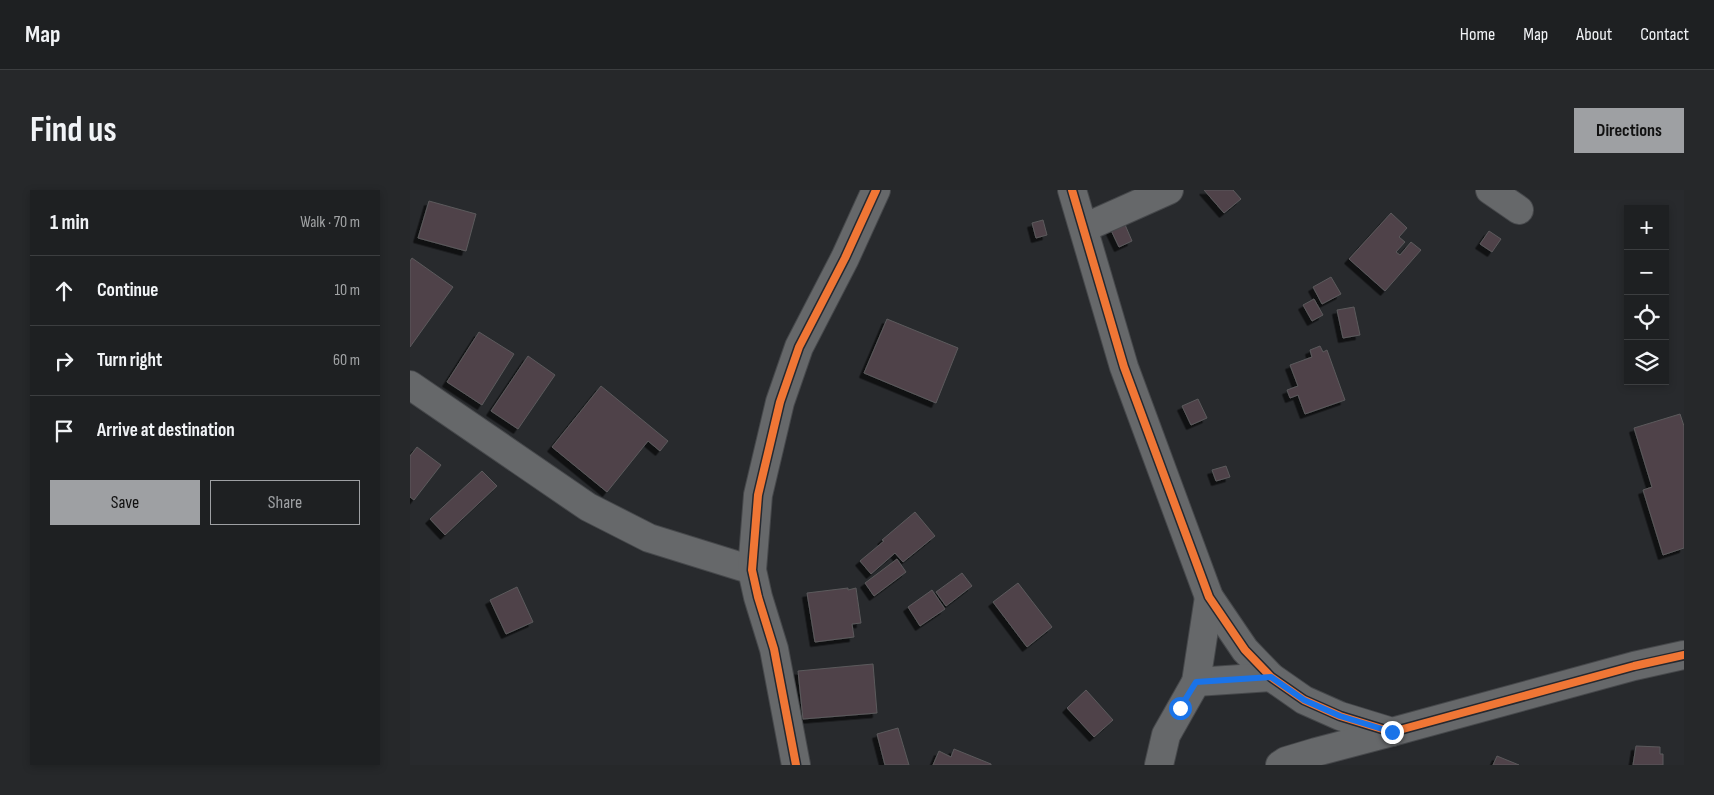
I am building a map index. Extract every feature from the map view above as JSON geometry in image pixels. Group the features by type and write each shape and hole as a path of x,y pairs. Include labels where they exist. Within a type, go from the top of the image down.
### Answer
{"street":[{"path":"796,765 774,649 752,570 758,495 780,402 799,347 845,258 876,190"},
{"path":"1072,190 1124,367 1209,597 1245,650 1271,677 1304,700 1340,716 1392,732"},
{"path":"1084,228 1169,190"},
{"path":"1490,190 1519,210"},
{"path":"410,385 588,507 649,538 752,570"},
{"path":"1159,765 1166,735 1196,682 1209,597"},
{"path":"1280,765 1286,761 1316,752 1634,666 1684,655"},
{"path":"1196,682 1271,677"}],"building":[{"path":"1204,190 1233,190 1241,199 1224,213"},
{"path":"429,201 476,214 466,251 418,238"},
{"path":"1391,213 1407,228 1399,237 1405,242 1396,252 1400,255 1411,242 1421,250 1385,291 1349,259"},
{"path":"1043,220 1047,235 1036,238 1032,223"},
{"path":"1123,220 1132,241 1119,247 1109,226"},
{"path":"1489,231 1501,239 1492,252 1480,244"},
{"path":"412,258 453,287 410,347 410,261"},
{"path":"1331,277 1341,294 1322,304 1313,287"},
{"path":"1314,299 1323,315 1312,321 1303,305"},
{"path":"1354,307 1360,335 1343,338 1337,310"},
{"path":"887,319 958,348 936,403 864,373"},
{"path":"479,332 514,354 482,405 447,382"},
{"path":"1320,346 1323,352 1327,350 1345,400 1305,414 1298,395 1290,398 1287,390 1298,386 1290,365 1312,357 1310,350"},
{"path":"528,356 555,375 518,429 491,411"},
{"path":"601,386 668,441 660,451 648,441 607,492 552,447"},
{"path":"1198,399 1207,418 1191,425 1182,406"},
{"path":"1680,414 1684,426 1684,548 1663,555 1643,490 1652,487 1634,428"},
{"path":"417,447 441,465 414,500 410,497 410,456"},
{"path":"1226,466 1230,477 1216,481 1212,470"},
{"path":"482,471 497,486 445,535 430,519"},
{"path":"915,512 935,536 903,562 895,553 871,574 860,561"},
{"path":"897,559 906,572 874,596 865,583"},
{"path":"962,573 972,586 946,606 936,592"},
{"path":"1018,583 1052,627 1027,647 993,602"},
{"path":"517,587 533,622 506,634 490,600"},
{"path":"848,588 848,590 856,588 861,623 852,624 854,637 815,642 807,593"},
{"path":"932,590 945,609 920,626 908,607"},
{"path":"873,664 877,713 803,719 798,671"},
{"path":"1086,690 1113,720 1094,737 1067,708"},
{"path":"898,728 909,765 885,765 877,734"},
{"path":"1636,746 1660,747 1660,754 1663,754 1663,765 1633,765"},
{"path":"954,749 991,765 933,765 939,751 951,757"},
{"path":"1497,756 1519,765 1493,765"}],"cycle path":[{"path":"796,765 774,649 752,570 758,495 780,402 799,347 845,258 876,190"},
{"path":"1072,190 1124,367 1209,597 1245,650 1271,677 1304,700 1340,716 1392,732 1634,666 1684,655"}],"route":[{"path":"1180,708 1196,682 1271,677 1304,700 1340,716 1392,732"}]}
